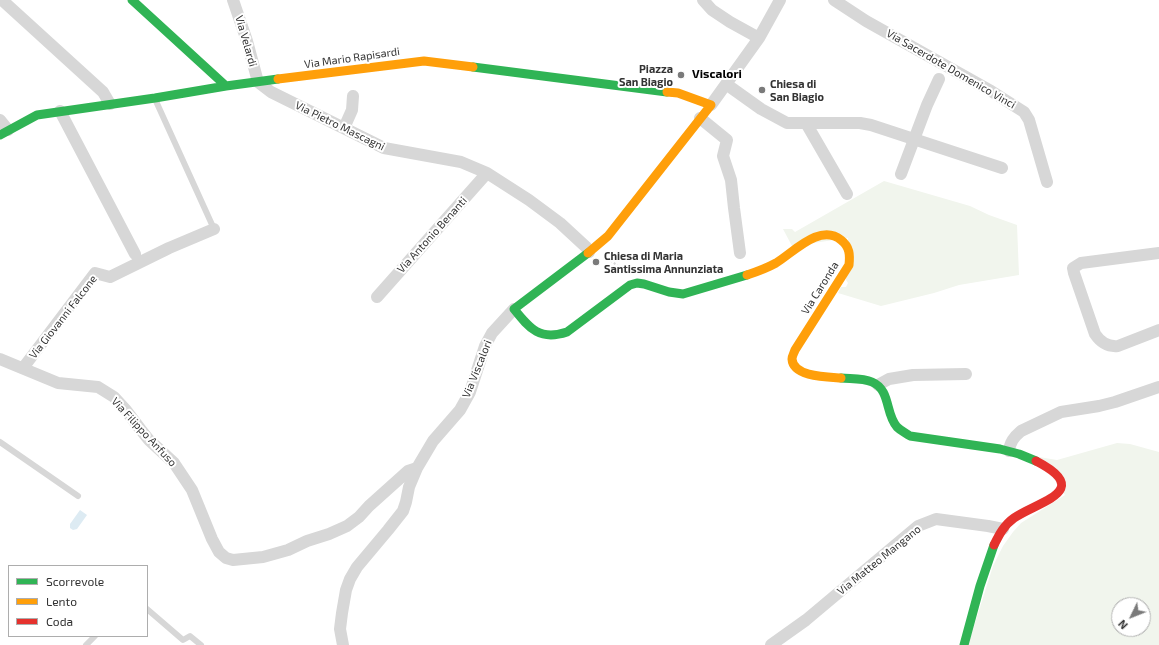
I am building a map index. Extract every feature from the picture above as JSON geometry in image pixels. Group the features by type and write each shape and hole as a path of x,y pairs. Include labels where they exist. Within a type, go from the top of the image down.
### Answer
{"street":[{"path":"2,0 103,92 110,104"},
{"path":"132,0 226,86"},
{"name":"Via Velardi","path":"233,0 247,41 258,82"},
{"path":"703,0 712,10 759,38"},
{"path":"711,105 759,38 780,0"},
{"name":"Via Sacerdote Domenico Vinci","path":"834,0 866,21 984,87 1024,112 1029,120 1047,182"},
{"name":"Via Mario Rapisardi","path":"4,132 37,115 226,86 424,61 678,92 711,105"},
{"path":"901,174 927,104 939,79"},
{"name":"Via Pietro Mascagni","path":"258,82 271,92 384,148 461,162 487,173 560,223 586,247 592,250"},
{"path":"726,84 761,109 787,123 871,124 1002,168"},
{"path":"678,92 695,112 727,140 723,156 731,180 740,253"},
{"path":"344,128 352,110 354,96"},
{"name":"Via Viscalori","path":"343,645 340,629 346,590 350,579 357,567 403,511 409,487 417,468 433,441 460,410 470,392 485,346 492,333 514,309 592,250 608,236 695,112 711,105"},
{"path":"60,112 135,254"},
{"path":"0,120 4,132"},
{"path":"806,123 847,194"},
{"name":"Via Antonio Benanti","path":"377,297 487,173"},
{"name":"Via Giovanni Falcone","path":"23,368 95,272 110,277 169,248 214,229"},
{"name":"Via Caronda","path":"637,283 643,283 672,293 683,294 753,273 774,264 815,237 828,234 834,236 846,244 849,250 849,265 795,350 792,358 793,364 802,373 815,376 863,379 873,382 878,386"},
{"path":"1159,252 1081,263 1073,268 1095,334 1099,339 1111,347 1118,346 1159,330"},
{"path":"514,309 524,322 531,328 550,336 559,335 567,332 630,285 637,283"},
{"name":"Via Filippo Anfuso","path":"0,359 58,383 98,386 114,397 149,440 174,463 192,490 218,552 226,558 233,560 263,557 288,550 347,526 359,517 408,471 417,468"},
{"path":"964,645 991,554 1003,529 1014,518 1052,498 1060,490 1062,484 1060,477 1056,473 1034,460 1009,451 910,436 901,431 891,419 887,397 884,390 878,386 889,379 913,375 966,374"},
{"path":"1009,451 1010,442 1021,431 1061,412 1116,402 1159,387"},
{"name":"Via Matteo Mangano","path":"771,645 806,620 918,526 936,519 1003,529"}],"lane":[{"path":"155,98 214,229"},
{"path":"0,442 78,496"},
{"path":"148,610 183,640 190,636 201,645"},
{"path":"86,645 94,637"}],"path":[{"path":"592,250 632,275 637,283"}],"shaded area":[{"path":"884,181 970,206 989,215 1017,225 1019,275 959,285 934,293 881,306 838,293 841,287 846,287 848,283 846,280 848,238 792,246 783,229 792,229 795,232"},
{"path":"1117,443 1130,444 1159,452 1159,645 968,645 993,566 1003,546 1021,523 1065,495 1039,457 1057,460"},
{"path":"80,510 87,515 77,529 73,530 70,528 70,524"}],"traffic: fast":[{"path":"132,0 226,86"},
{"path":"473,67 667,92"},
{"path":"0,135 37,115 278,79"},
{"path":"588,253 514,309 525,322 536,331 550,335 567,332 630,285 637,283 669,292 683,294 747,275"},
{"path":"841,378 865,380 878,386 885,396 893,422 897,427 910,436 1000,449 1019,454 1036,461"},
{"path":"964,645 980,586 994,545"}],"traffic: slow":[{"path":"278,79 424,61 473,67"},
{"path":"588,253 608,236 711,105 678,93 667,92"},
{"path":"747,275 776,263 799,246 816,237 825,235 833,236 841,240 846,245 849,251 849,265 795,350 792,359 794,365 804,373 841,378"}],"traffic: jam":[{"path":"994,545 1002,530 1010,521 1047,500 1056,494 1061,488 1061,480 1053,471 1036,461"}],"place":[{"name":"Piazza San Biagio","path":"681,75"},
{"name":"Chiesa di San Biagio","path":"762,90"},
{"name":"Chiesa di Maria Santissima Annunziata","path":"596,262"}],"district":[{"name":"Viscalori","path":"717,74"}]}
